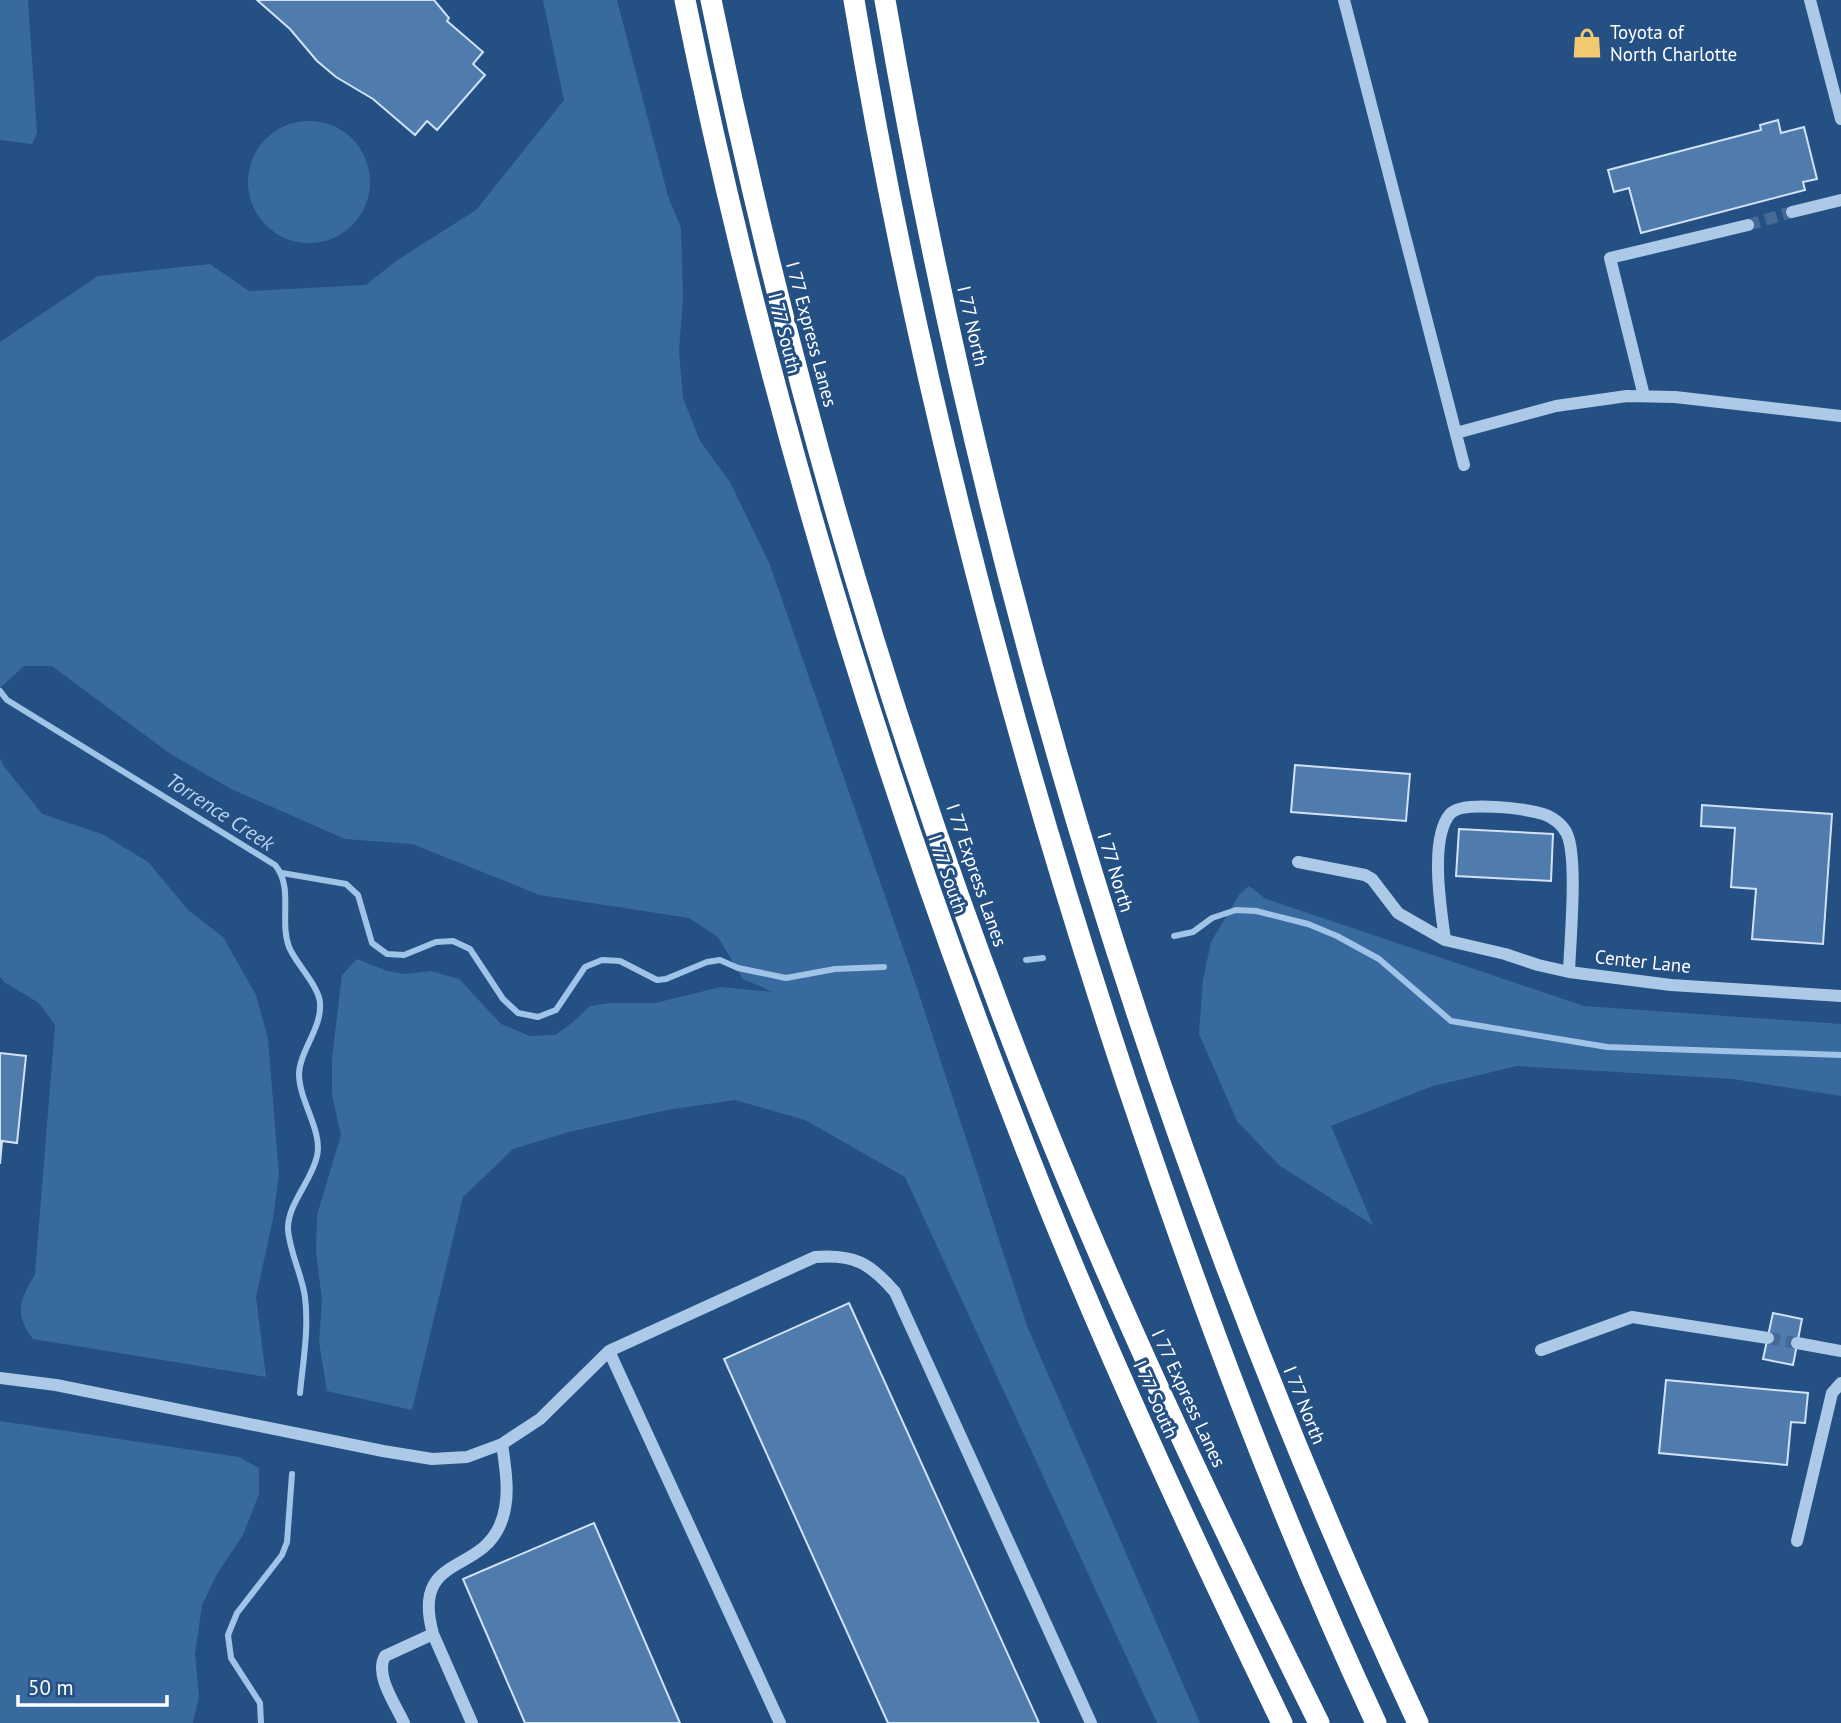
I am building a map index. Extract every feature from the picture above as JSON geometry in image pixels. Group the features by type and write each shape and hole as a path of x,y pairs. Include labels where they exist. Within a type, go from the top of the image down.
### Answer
{"highway":[{"name":"I 77 South","path":"685,0 733,219 807,503 857,670 933,898 1026,1148 1102,1334 1189,1529 1282,1723"},
{"name":"I 77 Express Lanes","path":"711,0 761,226 832,496 873,637 966,915 1016,1052 1076,1200 1190,1455 1318,1723"},
{"path":"854,0 910,299 944,449 997,656 1059,873 1120,1063 1198,1290 1304,1562 1376,1723"},
{"name":"I 77 North","path":"885,0 915,162 975,442 1017,609 1089,864 1176,1128 1235,1290 1339,1547 1418,1723"}],"street":[{"path":"1344,0 1464,465"},
{"path":"1810,0 1841,119"},
{"path":"1792,212 1841,200"},
{"path":"1644,396 1610,258 1748,225"},
{"path":"1456,433 1556,406 1627,396 1675,397 1841,416"},
{"path":"1445,940 1440,899 1439,846 1444,825 1451,813 1462,807 1478,806 1544,814 1559,823 1567,833 1572,853 1569,972"},
{"name":"Center Lane","path":"1298,862 1365,875 1372,879 1398,913 1445,940 1569,972 1671,985 1841,996"},
{"path":"0,1378 56,1385 369,1449 432,1459 467,1457 502,1444 540,1419 609,1350 816,1257 837,1255 857,1261 877,1271 895,1293 1091,1723"},
{"path":"1541,1350 1632,1317 1768,1338"},
{"path":"1797,1343 1841,1352"},
{"path":"609,1350 780,1723"},
{"path":"1797,1541 1832,1393 1841,1383"},
{"path":"472,1723 433,1634 428,1616 428,1602 433,1585 442,1572 489,1543 500,1526 506,1505 507,1480 502,1444"},
{"path":"404,1723 382,1673 382,1660 384,1656 433,1634"}],"shaded area":[{"path":"0,0 28,0 37,133 32,144 0,140"},
{"path":"543,0 617,0 668,196 681,228 683,298 679,351 683,398 700,441 730,482 770,565 918,991 1027,1326 1200,1723 1157,1723 905,1177 805,1120 735,1100 667,1110 569,1132 513,1149 463,1197 412,1410 327,1391 319,1342 322,1300 316,1252 317,1215 341,1135 332,1095 332,1058 342,975 357,959 387,971 405,974 431,971 459,979 501,1024 530,1036 555,1035 590,1006 655,1003 721,987 773,992 743,979 718,937 689,918 540,895 412,844 345,839 231,789 169,753 52,666 24,666 0,688 0,342 98,276 210,264 249,291 366,285 396,261 476,210 564,100"},
{"path":"309,121 332,125 352,139 366,159 370,182 366,205 352,225 332,239 309,243 286,239 266,225 252,205 248,182 252,159 266,139 286,125"},
{"path":"0,758 42,814 102,834 148,862 188,910 223,937 256,995 268,1039 279,1175 273,1219 256,1297 266,1377 33,1339 23,1321 21,1306 35,1274 55,1025 39,1003 0,977"},
{"path":"1249,886 1266,899 1584,1006 1841,1024 1841,1096 1733,1079 1517,1066 1433,1086 1331,1126 1373,1225 1280,1166 1237,1121 1199,1034 1203,980 1211,942 1239,895"},
{"path":"0,1421 239,1457 259,1468 259,1494 243,1535 217,1574 202,1605 195,1654 199,1696 193,1723 0,1723"}],"building":[{"path":"257,0 434,0 449,18 447,21 483,52 473,64 485,75 437,130 427,121 415,135 373,99 336,77 317,61 290,29"},
{"path":"1778,120 1781,133 1804,127 1817,179 1803,182 1805,190 1641,233 1629,188 1614,192 1608,170 1761,130 1760,125"},
{"path":"1295,765 1410,774 1406,821 1291,812"},
{"path":"1702,805 1832,814 1823,944 1752,939 1756,889 1731,887 1735,828 1701,826"},
{"path":"1459,829 1553,834 1551,881 1456,876"},
{"path":"0,1053 26,1056 17,1143 2,1141 0,1164"},
{"path":"849,1303 1039,1723 888,1723 724,1359"},
{"path":"1773,1313 1802,1319 1793,1365 1763,1359"},
{"path":"1666,1380 1808,1393 1805,1423 1791,1422 1787,1465 1659,1453"},
{"path":"594,1523 680,1723 525,1723 463,1579"}],"waterway":[{"name":"Torrence Creek","path":"0,691 7,700 275,865 281,874 289,947 316,989 320,1003 318,1021 303,1056 299,1074 317,1136 317,1156 291,1211 288,1230 306,1309 300,1393"},
{"path":"282,873 346,884 358,895 372,943 387,954 404,955 436,942 453,941 470,949 503,999 518,1013 538,1017 556,1010 585,967 602,960 620,961 657,980 720,960 738,968 786,978 835,969 884,967"},
{"path":"1174,936 1193,932 1212,918 1236,910 1256,911 1308,924 1379,959 1451,1021 1607,1047 1841,1055"},
{"path":"1026,960 1043,958"},
{"name":"Torrence Creek","path":"261,1723 260,1703 231,1658 228,1635 237,1613 282,1555 287,1542 292,1474"}],"tunnel":[{"path":"1748,225 1792,212"},
{"path":"1768,1338 1797,1343"}],"place":[{"name":"Toyota of North Charlotte","path":"1587,43"}]}
